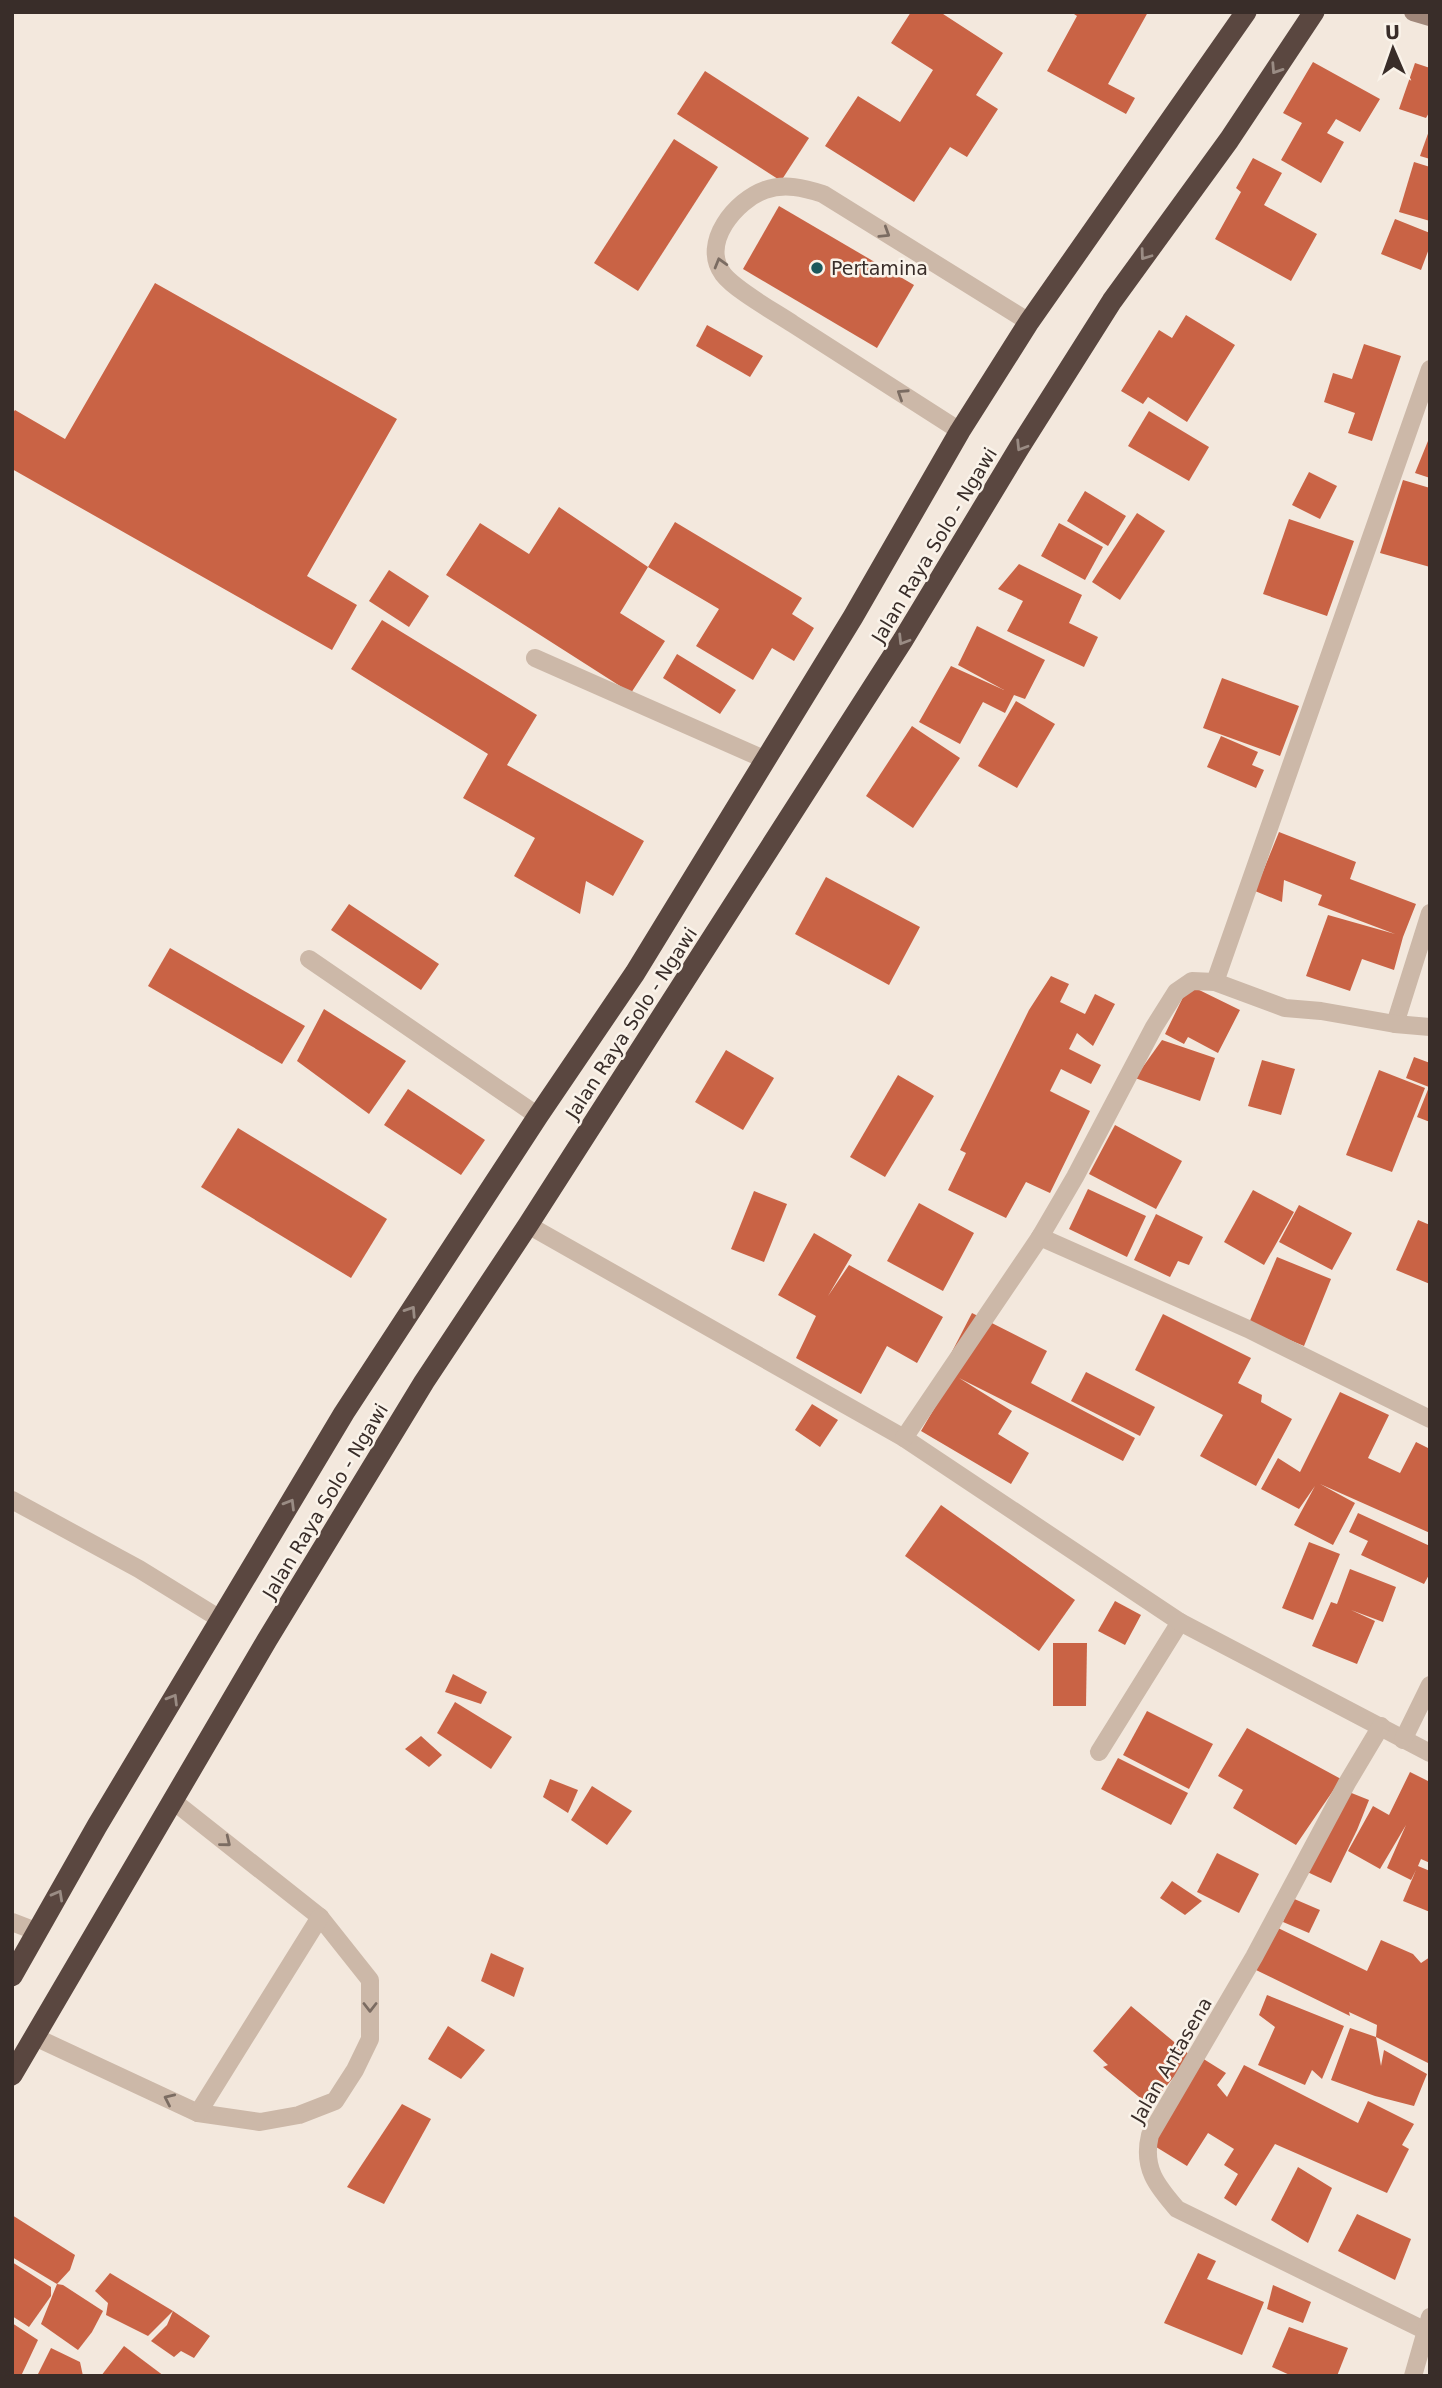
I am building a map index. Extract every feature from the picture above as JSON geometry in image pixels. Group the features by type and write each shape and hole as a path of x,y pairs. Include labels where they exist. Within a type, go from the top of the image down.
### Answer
{"highway":[{"name":"Jalan Raya Solo - Ngawi","path":"12,1976 97,1826 344,1413 635,972 853,617 960,431 1029,322 1245,12"},
{"name":"Jalan Raya Solo - Ngawi","path":"12,2075 172,1800 424,1382 896,651 1112,301 1229,140 1314,12"}],"main road":[{"path":"1413,12 1430,18"}],"street":[{"path":"960,431 759,302 723,274 716,247 727,220 749,198 766,190 804,188 823,194 1029,322"},
{"path":"1215,982 1430,369"},
{"path":"535,658 766,760"},
{"path":"1395,1024 1430,913"},
{"path":"309,959 538,1116"},
{"path":"904,1438 1040,1237 1075,1177 1154,1027 1176,992 1192,981 1215,982 1285,1008 1430,1027"},
{"path":"527,1225 904,1438 1180,1622 1430,1753"},
{"path":"1040,1237 1248,1329 1430,1419"},
{"path":"12,1500 139,1569 220,1619"},
{"path":"1099,1752 1180,1622"},
{"path":"1403,1740 1430,1685"},
{"name":"Jalan Antasena","path":"1381,1726 1347,1783 1254,1957 1150,2135 1147,2146 1155,2183 1177,2209 1428,2324"},
{"path":"35,2037 198,2113 260,2122 299,2115 335,2101 355,2070 370,2039 370,1980 320,1917 172,1800"},
{"path":"198,2113 320,1917"},
{"path":"12,1922 38,1932"},
{"path":"1413,2376 1428,2324"}],"building":[{"path":"911,12 940,12 1003,53 976,95 998,109 967,157 950,147 914,202 825,146 858,96 900,122 933,70 891,43"},
{"path":"1071,12 1148,12 1108,84 1135,98 1126,114 1047,71 1077,16"},
{"path":"1313,62 1380,99 1360,132 1336,119 1327,133 1344,142 1321,183 1281,160 1302,123 1283,113"},
{"path":"1415,63 1430,68 1430,111 1426,118 1399,109"},
{"path":"705,71 809,138 781,181 677,114"},
{"path":"1430,128 1430,159 1420,156"},
{"path":"674,139 718,167 638,291 594,263"},
{"path":"1253,158 1282,173 1264,205 1317,234 1291,281 1215,239 1241,192 1236,188"},
{"path":"1414,162 1430,167 1430,221 1399,212"},
{"path":"779,206 914,285 877,348 743,269"},
{"path":"1395,219 1430,233 1430,246 1421,270 1381,254"},
{"path":"155,283 397,419 307,576 357,605 332,650 12,469 12,414 15,410 65,439"},
{"path":"1186,315 1235,345 1187,422 1148,397 1143,404 1121,391 1159,330 1172,338"},
{"path":"707,325 763,356 750,377 696,346"},
{"path":"1364,344 1401,356 1372,441 1348,433 1355,413 1324,402 1333,373 1352,379"},
{"path":"1149,411 1209,447 1189,481 1128,446"},
{"path":"1430,436 1430,478 1415,473"},
{"path":"1309,472 1337,486 1320,519 1292,505"},
{"path":"1403,480 1430,488 1430,567 1380,553"},
{"path":"1085,491 1126,516 1108,546 1067,521"},
{"path":"559,507 648,567 620,613 665,641 631,693 446,575 480,523 529,554"},
{"path":"1137,513 1165,531 1120,600 1092,582"},
{"path":"1289,519 1354,541 1327,616 1263,594"},
{"path":"675,522 802,598 792,614 814,628 794,661 772,648 753,680 696,646 719,609 648,567"},
{"path":"1059,523 1103,547 1085,580 1041,556"},
{"path":"1019,564 1082,595 1069,623 1098,637 1084,667 1007,631 1023,601 998,589"},
{"path":"389,570 429,596 409,627 369,601"},
{"path":"382,620 537,715 507,765 644,841 613,896 586,881 580,914 514,876 535,838 463,798 488,754 351,669"},
{"path":"977,626 1045,660 1025,699 1014,695 1005,713 983,702 960,744 919,722 951,666 1004,690 958,665"},
{"path":"677,654 736,690 720,714 663,678"},
{"path":"1222,678 1299,706 1280,756 1203,728"},
{"path":"1016,701 1055,724 1017,788 978,766"},
{"path":"912,726 960,758 913,828 866,796"},
{"path":"1221,736 1258,752 1252,765 1264,770 1256,788 1207,767"},
{"path":"1279,832 1356,862 1350,879 1416,904 1394,970 1362,959 1350,991 1306,976 1328,915 1395,934 1318,905 1322,895 1284,880 1282,902 1255,891"},
{"path":"826,877 920,927 889,985 795,934"},
{"path":"349,904 439,964 421,990 331,930"},
{"path":"170,948 305,1026 282,1064 148,986"},
{"path":"1051,976 1069,984 1060,1002 1085,1014 1095,994 1115,1004 1093,1046 1077,1033 1069,1049 1101,1065 1091,1084 1061,1069 1050,1091 1090,1111 1050,1193 1026,1182 1006,1218 948,1190 966,1153 960,1150 1029,1010"},
{"path":"1189,985 1240,1010 1218,1053 1188,1037 1184,1044 1165,1034"},
{"path":"324,1009 406,1061 369,1114 297,1061"},
{"path":"1162,1040 1215,1058 1200,1101 1135,1078"},
{"path":"726,1050 774,1078 743,1130 695,1102"},
{"path":"1414,1057 1430,1063 1430,1122 1417,1117 1429,1087 1406,1078"},
{"path":"1262,1060 1295,1069 1281,1115 1248,1106"},
{"path":"1379,1070 1425,1088 1392,1172 1346,1155"},
{"path":"898,1075 934,1096 885,1177 850,1157"},
{"path":"408,1089 485,1140 461,1175 384,1125"},
{"path":"1115,1125 1182,1161 1156,1209 1089,1174"},
{"path":"238,1128 387,1219 351,1278 201,1187"},
{"path":"1088,1189 1146,1216 1127,1257 1069,1229"},
{"path":"1253,1190 1294,1212 1264,1265 1224,1242"},
{"path":"754,1191 787,1204 764,1262 731,1249"},
{"path":"919,1203 974,1233 943,1291 887,1261"},
{"path":"1299,1205 1352,1233 1332,1270 1279,1242"},
{"path":"1156,1214 1203,1237 1189,1265 1178,1261 1170,1277 1134,1260"},
{"path":"1418,1220 1430,1225 1430,1284 1396,1270"},
{"path":"814,1233 852,1255 828,1296 849,1265 943,1317 917,1363 887,1346 861,1394 796,1358 816,1316 778,1295"},
{"path":"1277,1257 1331,1279 1304,1346 1249,1323"},
{"path":"972,1313 1047,1351 1031,1383 1135,1438 1123,1461 959,1378 1012,1411 998,1434 1029,1453 1011,1484 921,1431 954,1375 943,1369"},
{"path":"1163,1314 1251,1358 1238,1383 1262,1395 1261,1402 1292,1419 1256,1486 1200,1456 1223,1415 1135,1370"},
{"path":"1086,1372 1155,1407 1140,1436 1071,1401"},
{"path":"1340,1392 1389,1415 1368,1458 1400,1473 1416,1442 1430,1449 1430,1533 1320,1484 1355,1503 1333,1545 1294,1525 1315,1486 1299,1509 1261,1489 1278,1458 1300,1472"},
{"path":"812,1404 838,1420 820,1447 795,1430"},
{"path":"941,1505 1075,1600 1039,1651 905,1556"},
{"path":"1358,1513 1430,1546 1430,1573 1424,1584 1361,1555 1368,1541 1349,1532"},
{"path":"1309,1542 1340,1554 1313,1620 1282,1608"},
{"path":"1350,1569 1396,1587 1383,1622 1351,1610 1375,1621 1357,1664 1312,1646 1331,1602 1337,1604"},
{"path":"1115,1601 1141,1615 1125,1645 1098,1631"},
{"path":"1053,1643 1087,1643 1086,1706 1053,1706"},
{"path":"453,1674 487,1692 481,1704 445,1692"},
{"path":"455,1702 512,1737 491,1769 437,1733"},
{"path":"1147,1711 1213,1744 1189,1789 1123,1755"},
{"path":"1247,1728 1341,1779 1296,1845 1233,1808 1243,1790 1218,1776"},
{"path":"421,1736 442,1755 429,1767 405,1749"},
{"path":"1118,1758 1188,1793 1171,1825 1101,1789"},
{"path":"1410,1772 1430,1782 1430,1863 1421,1859 1418,1866 1430,1871 1430,1912 1403,1901 1416,1870 1411,1880 1387,1868 1406,1825 1380,1869 1348,1851 1373,1806 1389,1815"},
{"path":"550,1779 578,1790 568,1813 543,1797"},
{"path":"592,1786 632,1811 607,1845 571,1820"},
{"path":"1344,1790 1369,1800 1331,1883 1303,1870"},
{"path":"1217,1853 1259,1874 1239,1913 1197,1892"},
{"path":"1172,1881 1202,1901 1185,1915 1160,1898"},
{"path":"1292,1898 1320,1910 1309,1933 1283,1922"},
{"path":"1278,1928 1367,1971 1381,1940 1413,1954 1421,1963 1430,1957 1430,2064 1376,2037 1377,2025 1349,2012 1350,2016 1256,1970"},
{"path":"491,1953 524,1968 514,1997 481,1981"},
{"path":"1267,1995 1344,2026 1322,2079 1312,2070 1305,2085 1258,2065 1275,2027 1259,2015"},
{"path":"1131,2006 1191,2056 1150,2106 1103,2067 1108,2065 1093,2051"},
{"path":"448,2026 485,2050 461,2079 428,2059"},
{"path":"1350,2028 1376,2037 1381,2066 1384,2050 1427,2074 1414,2106 1375,2096 1331,2080"},
{"path":"1202,2058 1226,2073 1217,2085 1227,2097 1244,2065 1358,2123 1368,2101 1414,2124 1402,2145 1409,2149 1387,2193 1275,2144 1236,2206 1224,2198 1238,2174 1224,2165 1234,2149 1208,2133 1187,2166 1148,2142"},
{"path":"402,2104 431,2119 384,2204 347,2187"},
{"path":"1298,2167 1332,2188 1308,2243 1271,2220"},
{"path":"1357,2214 1411,2239 1395,2280 1338,2251"},
{"path":"12,2215 75,2255 70,2270 57,2284 12,2257"},
{"path":"1198,2253 1216,2261 1207,2279 1264,2302 1242,2355 1164,2323"},
{"path":"12,2262 51,2287 51,2296 29,2327 12,2316"},
{"path":"110,2273 173,2311 148,2336 106,2315 108,2303 95,2291"},
{"path":"57,2284 63,2285 103,2311 78,2350 41,2324"},
{"path":"1273,2285 1311,2302 1303,2323 1267,2309"},
{"path":"173,2311 210,2336 194,2358 181,2351 174,2357 151,2341 167,2325"},
{"path":"12,2323 38,2340 21,2376 12,2376"},
{"path":"1289,2327 1348,2348 1337,2376 1292,2376 1272,2367"},
{"path":"124,2346 164,2376 101,2376"},
{"path":"51,2348 80,2362 83,2376 37,2376"}],"place":[{"name":"Pertamina","path":"817,268"}]}
